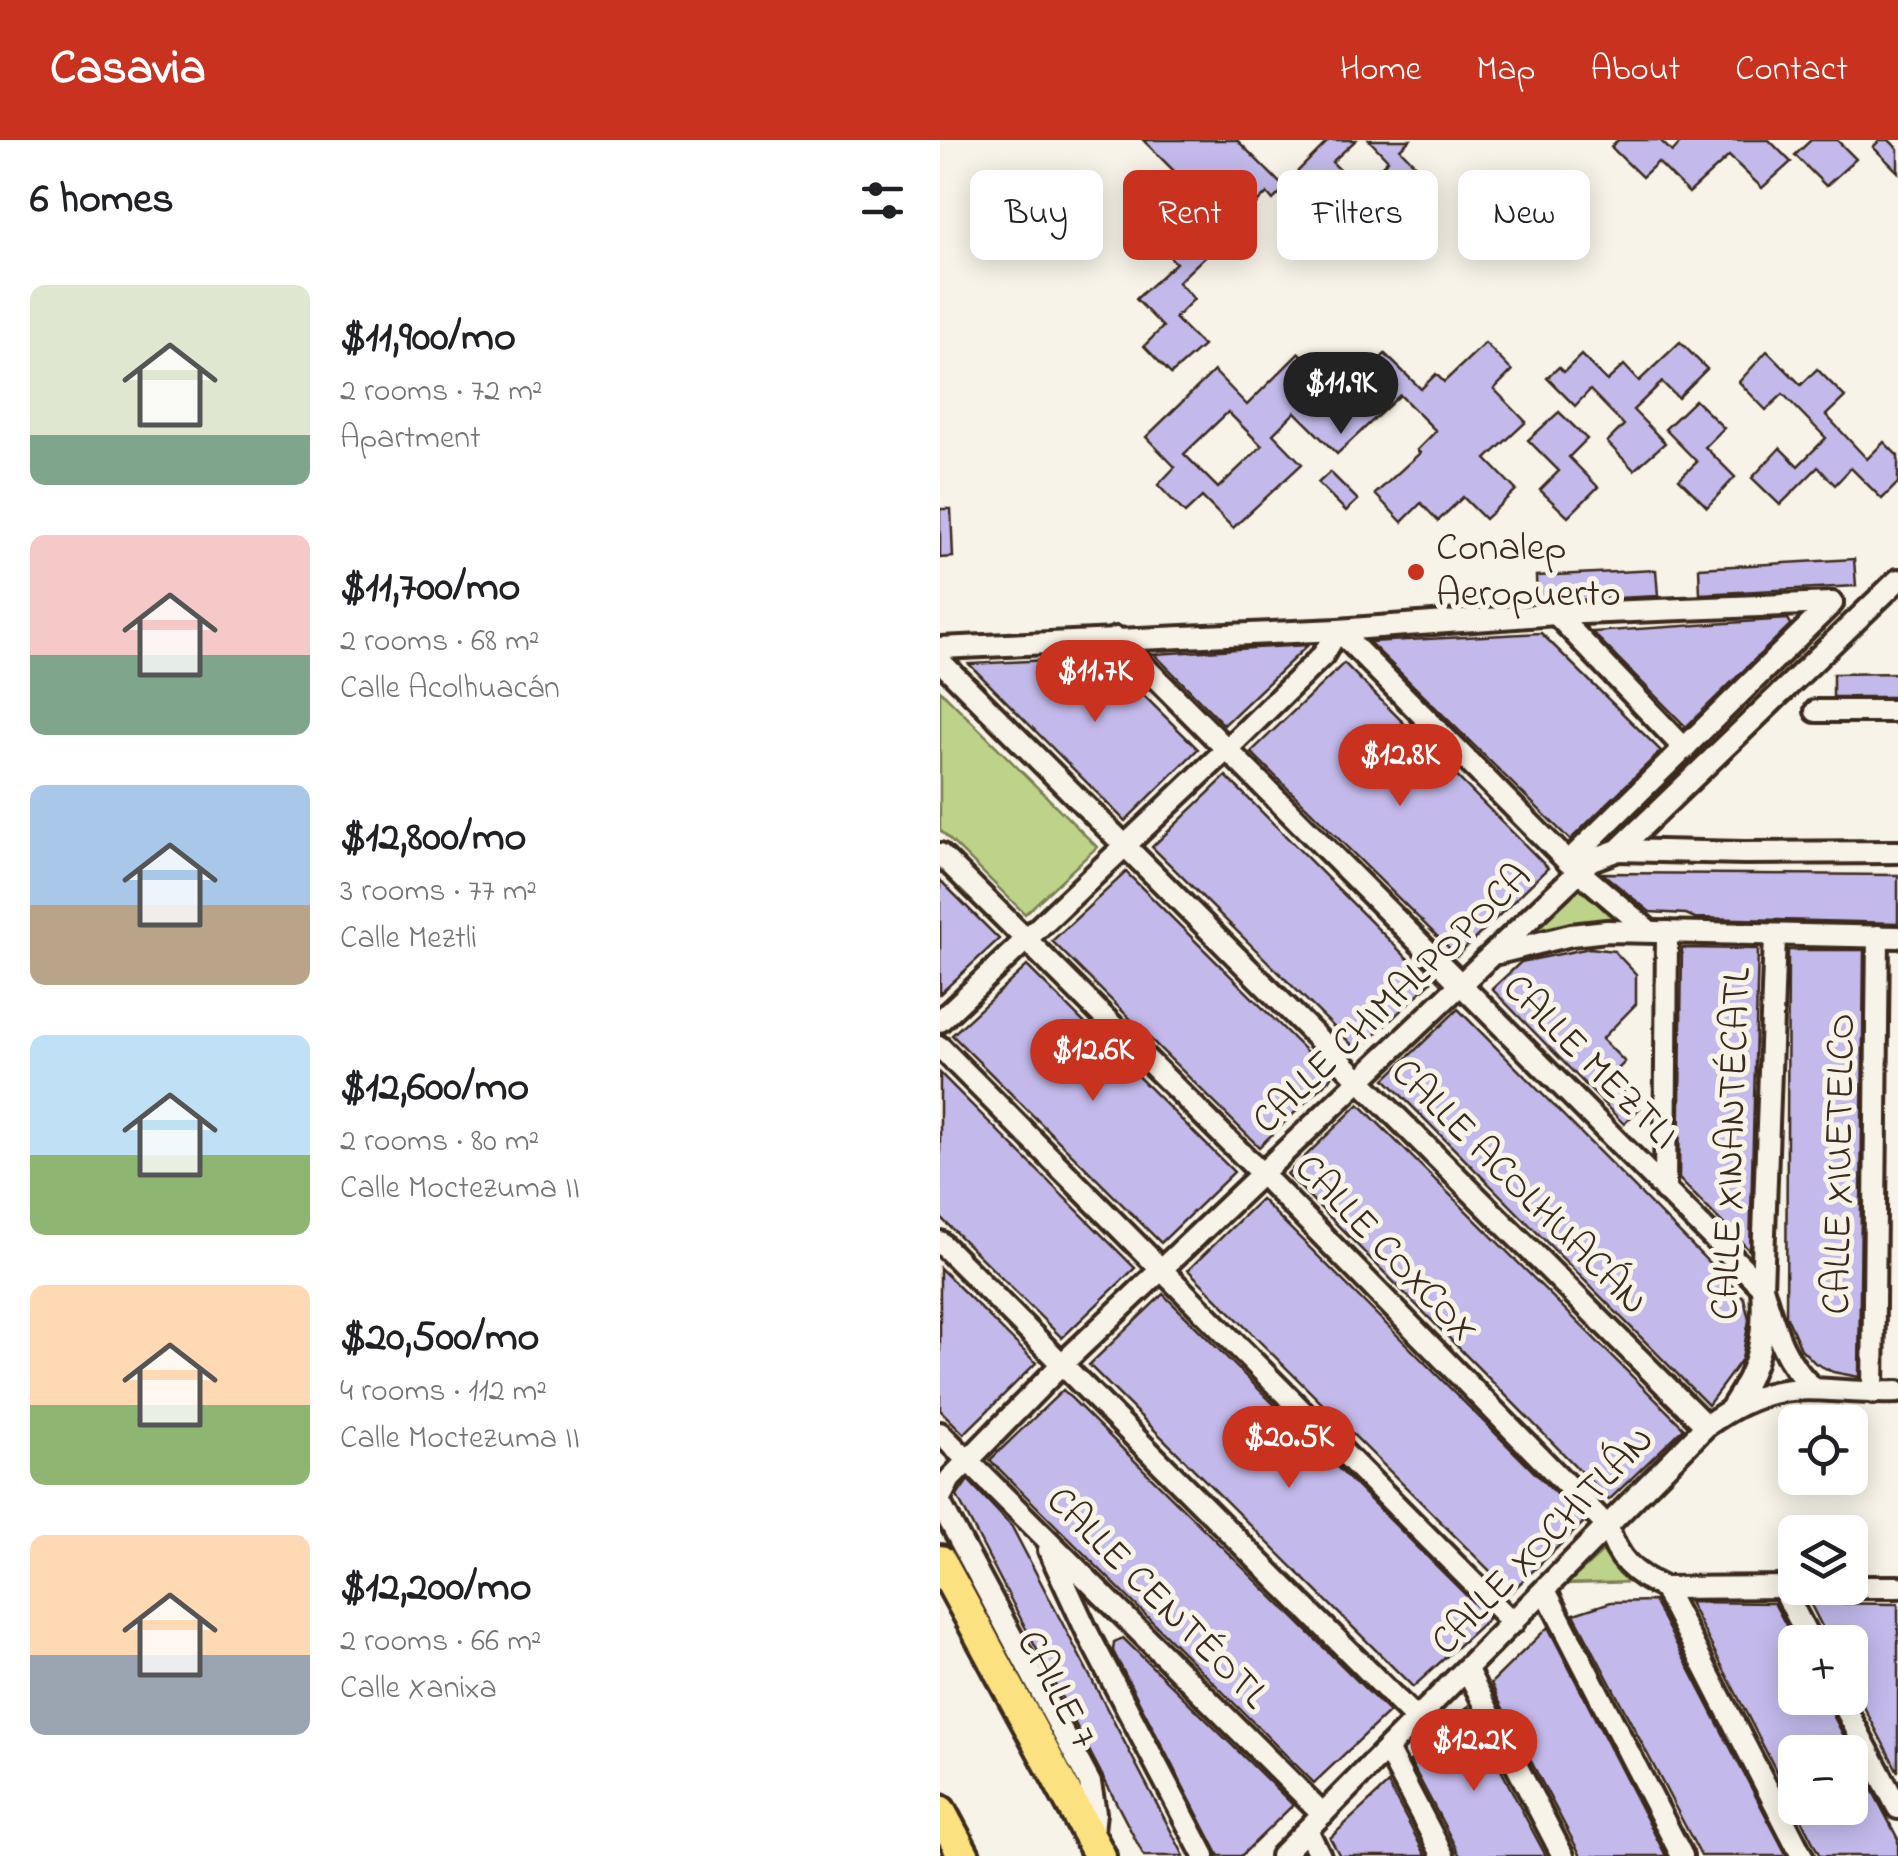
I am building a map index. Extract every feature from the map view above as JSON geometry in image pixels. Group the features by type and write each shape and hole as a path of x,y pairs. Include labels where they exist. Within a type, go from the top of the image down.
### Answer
{"main road":[{"name":"CALLE 7","path":"940,1561 1096,1848"},
{"path":"940,1811 964,1856"}],"street":[{"name":"CALLE CHIMALPOPOCA","path":"940,1500 942,1489 967,1460 1062,1364 1490,956 1573,867 1618,850 1898,580"},
{"path":"940,648 1832,603 1573,867"},
{"path":"1556,614 1685,749"},
{"path":"940,1021 1225,752 1323,655 1338,630"},
{"path":"1338,630 1573,867 1657,931"},
{"name":"CALLE MEZTLI","path":"1116,638 1225,752 1762,1287 1780,1346 1796,1372 1812,1387"},
{"name":"CALLE ACOLHUACÁN","path":"940,661 1706,1426"},
{"path":"1816,711 1898,712"},
{"path":"1618,850 1744,854 1898,852"},
{"name":"CALLE COXCOX","path":"940,854 1262,1174 1608,1527 1613,1546 1626,1565 1664,1588"},
{"path":"1657,931 1665,1191"},
{"path":"1490,956 1571,934 1657,931 1888,936"},
{"name":"CALLE XINANTÉCATL","path":"1732,1407 1747,1385 1764,1329 1762,1287 1775,936"},
{"name":"CALLE XIUETELCO","path":"1873,1393 1888,936"},
{"path":"940,1047 1513,1623"},
{"path":"940,1242 1416,1720"},
{"path":"1732,1407 1779,1390 1812,1387 1898,1392"},
{"name":"CALLE XOCHITLÁN","path":"1281,1856 1706,1426 1732,1407"},
{"name":"CALLE CENTÉOTL","path":"940,1433 1323,1814"},
{"path":"940,1500 1090,1783 1096,1848"},
{"path":"1042,1536 1089,1636 1204,1856"},
{"path":"1778,1587 1664,1588 1802,1856"},
{"path":"1868,1587 1898,1587"},
{"path":"1544,1590 1682,1856"},
{"path":"1467,1670 1563,1856"},
{"path":"1849,1715 1898,1808"},
{"path":"1387,1749 1443,1856"},
{"path":"1307,1830 1320,1856"}],"green space":[{"path":"940,690 1097,847 1025,914 940,830"},
{"path":"1577,883 1616,922 1511,944"},
{"path":"1608,1547 1635,1582 1567,1584"}],"building":[{"path":"1143,140 1237,140 1277,180 1277,196 1273,200 1267,193 1257,203 1257,170 1173,170"},
{"path":"1329,140 1356,140 1332,162 1340,170 1299,170"},
{"path":"1369,140 1410,140 1400,149 1420,170 1378,170 1388,160"},
{"path":"1618,140 1660,140 1672,152 1683,140 1769,140 1791,162 1762,188 1729,156 1689,193 1658,162 1642,177 1611,147"},
{"path":"1811,140 1837,140 1856,159 1826,186 1795,155"},
{"path":"1880,140 1889,140 1898,149 1898,172 1873,147"},
{"path":"1173,260 1201,260 1178,282 1194,299 1175,318 1203,346 1171,374 1144,346 1163,327 1136,299 1176,263"},
{"path":"1680,342 1707,369 1678,398 1662,382 1633,410 1665,443 1634,470 1607,442 1624,425 1590,390 1575,406 1547,378 1559,367 1564,372 1581,355 1607,381 1624,365 1639,381"},
{"path":"1485,343 1512,371 1494,389 1526,422 1486,459 1516,490 1485,519 1463,497 1438,521 1421,503 1402,522 1375,494 1420,453 1417,450 1436,431 1400,395 1337,454 1295,412 1273,434 1302,464 1233,528 1202,497 1185,513 1158,485 1175,467 1146,437 1214,371 1247,405 1299,353 1342,397 1385,354 1421,389 1436,374 1444,382","holes":["1228,412 1262,446 1218,488 1184,454"]},
{"path":"1767,351 1801,385 1817,369 1845,397 1826,415 1867,459 1884,442 1898,456 1898,483 1882,499 1851,468 1835,485 1818,467 1780,505 1752,478 1780,448 1798,466 1826,438 1783,394 1766,410 1739,382"},
{"path":"1695,400 1724,428 1705,447 1735,477 1707,507 1679,479 1697,462 1665,429"},
{"path":"1559,412 1587,439 1569,457 1598,487 1568,517 1540,490 1559,471 1528,440"},
{"path":"1330,472 1358,500 1346,511 1318,483"},
{"path":"940,509 951,509 953,557 940,558"},
{"path":"1854,559 1856,586 1700,594 1699,568"},
{"path":"1656,570 1658,596 1537,602 1536,576"},
{"path":"1788,619 1791,624 1686,727 1592,632"},
{"path":"1541,633 1661,751 1570,840 1369,642"},
{"path":"1308,645 1224,725 1154,654 1254,648"},
{"path":"1105,657 1198,749 1125,821 969,664"},
{"path":"1344,663 1548,868 1457,956 1251,752"},
{"path":"1898,673 1898,697 1833,697 1833,674"},
{"path":"1226,776 1431,982 1358,1051 1152,847"},
{"path":"1126,872 1332,1077 1259,1147 1052,941"},
{"path":"1602,873 1898,875 1898,923 1695,918 1650,912"},
{"path":"940,880 999,939 940,994"},
{"path":"1590,948 1614,951 1636,974 1636,1004 1602,1039 1625,1062 1609,1078 1640,1108 1624,1124 1492,989 1521,962"},
{"path":"1682,948 1758,949 1750,1251 1679,1179"},
{"path":"1788,950 1864,950 1859,1377 1833,1372 1815,1363 1801,1349 1786,1315"},
{"path":"1027,966 1234,1172 1161,1243 952,1035"},
{"path":"1458,1009 1744,1298 1749,1320 1742,1359 1708,1405 1385,1079"},
{"path":"940,1073 1135,1268 1062,1338 940,1217"},
{"path":"1359,1104 1684,1428 1609,1500 1287,1174"},
{"path":"1261,1199 1584,1522 1511,1592 1188,1270"},
{"path":"940,1268 1036,1363 964,1434 940,1410"},
{"path":"1163,1294 1489,1618 1413,1687 1089,1365"},
{"path":"1063,1390 1389,1712 1314,1783 990,1460"},
{"path":"968,1480 1012,1527 1184,1856 1144,1856 957,1496"},
{"path":"1654,1601 1787,1856 1701,1856 1574,1614 1611,1602"},
{"path":"1689,1602 1774,1603 1786,1625 1778,1625 1778,1715 1833,1715 1843,1735 1778,1735 1778,1775"},
{"path":"1898,1604 1898,1772 1868,1714 1868,1625 1821,1625 1811,1605"},
{"path":"1548,1627 1666,1856 1581,1856 1498,1699 1491,1683"},
{"path":"1123,1638 1293,1805 1241,1856 1219,1856 1113,1651 1114,1642"},
{"path":"1468,1706 1546,1856 1460,1856 1410,1761"},
{"path":"1868,1782 1898,1839 1898,1856 1820,1856 1804,1825 1868,1825"},
{"path":"1388,1784 1426,1856 1340,1856 1330,1838"}],"place":[{"name":"Conalep Aeropuerto","path":"1416,572"}]}
